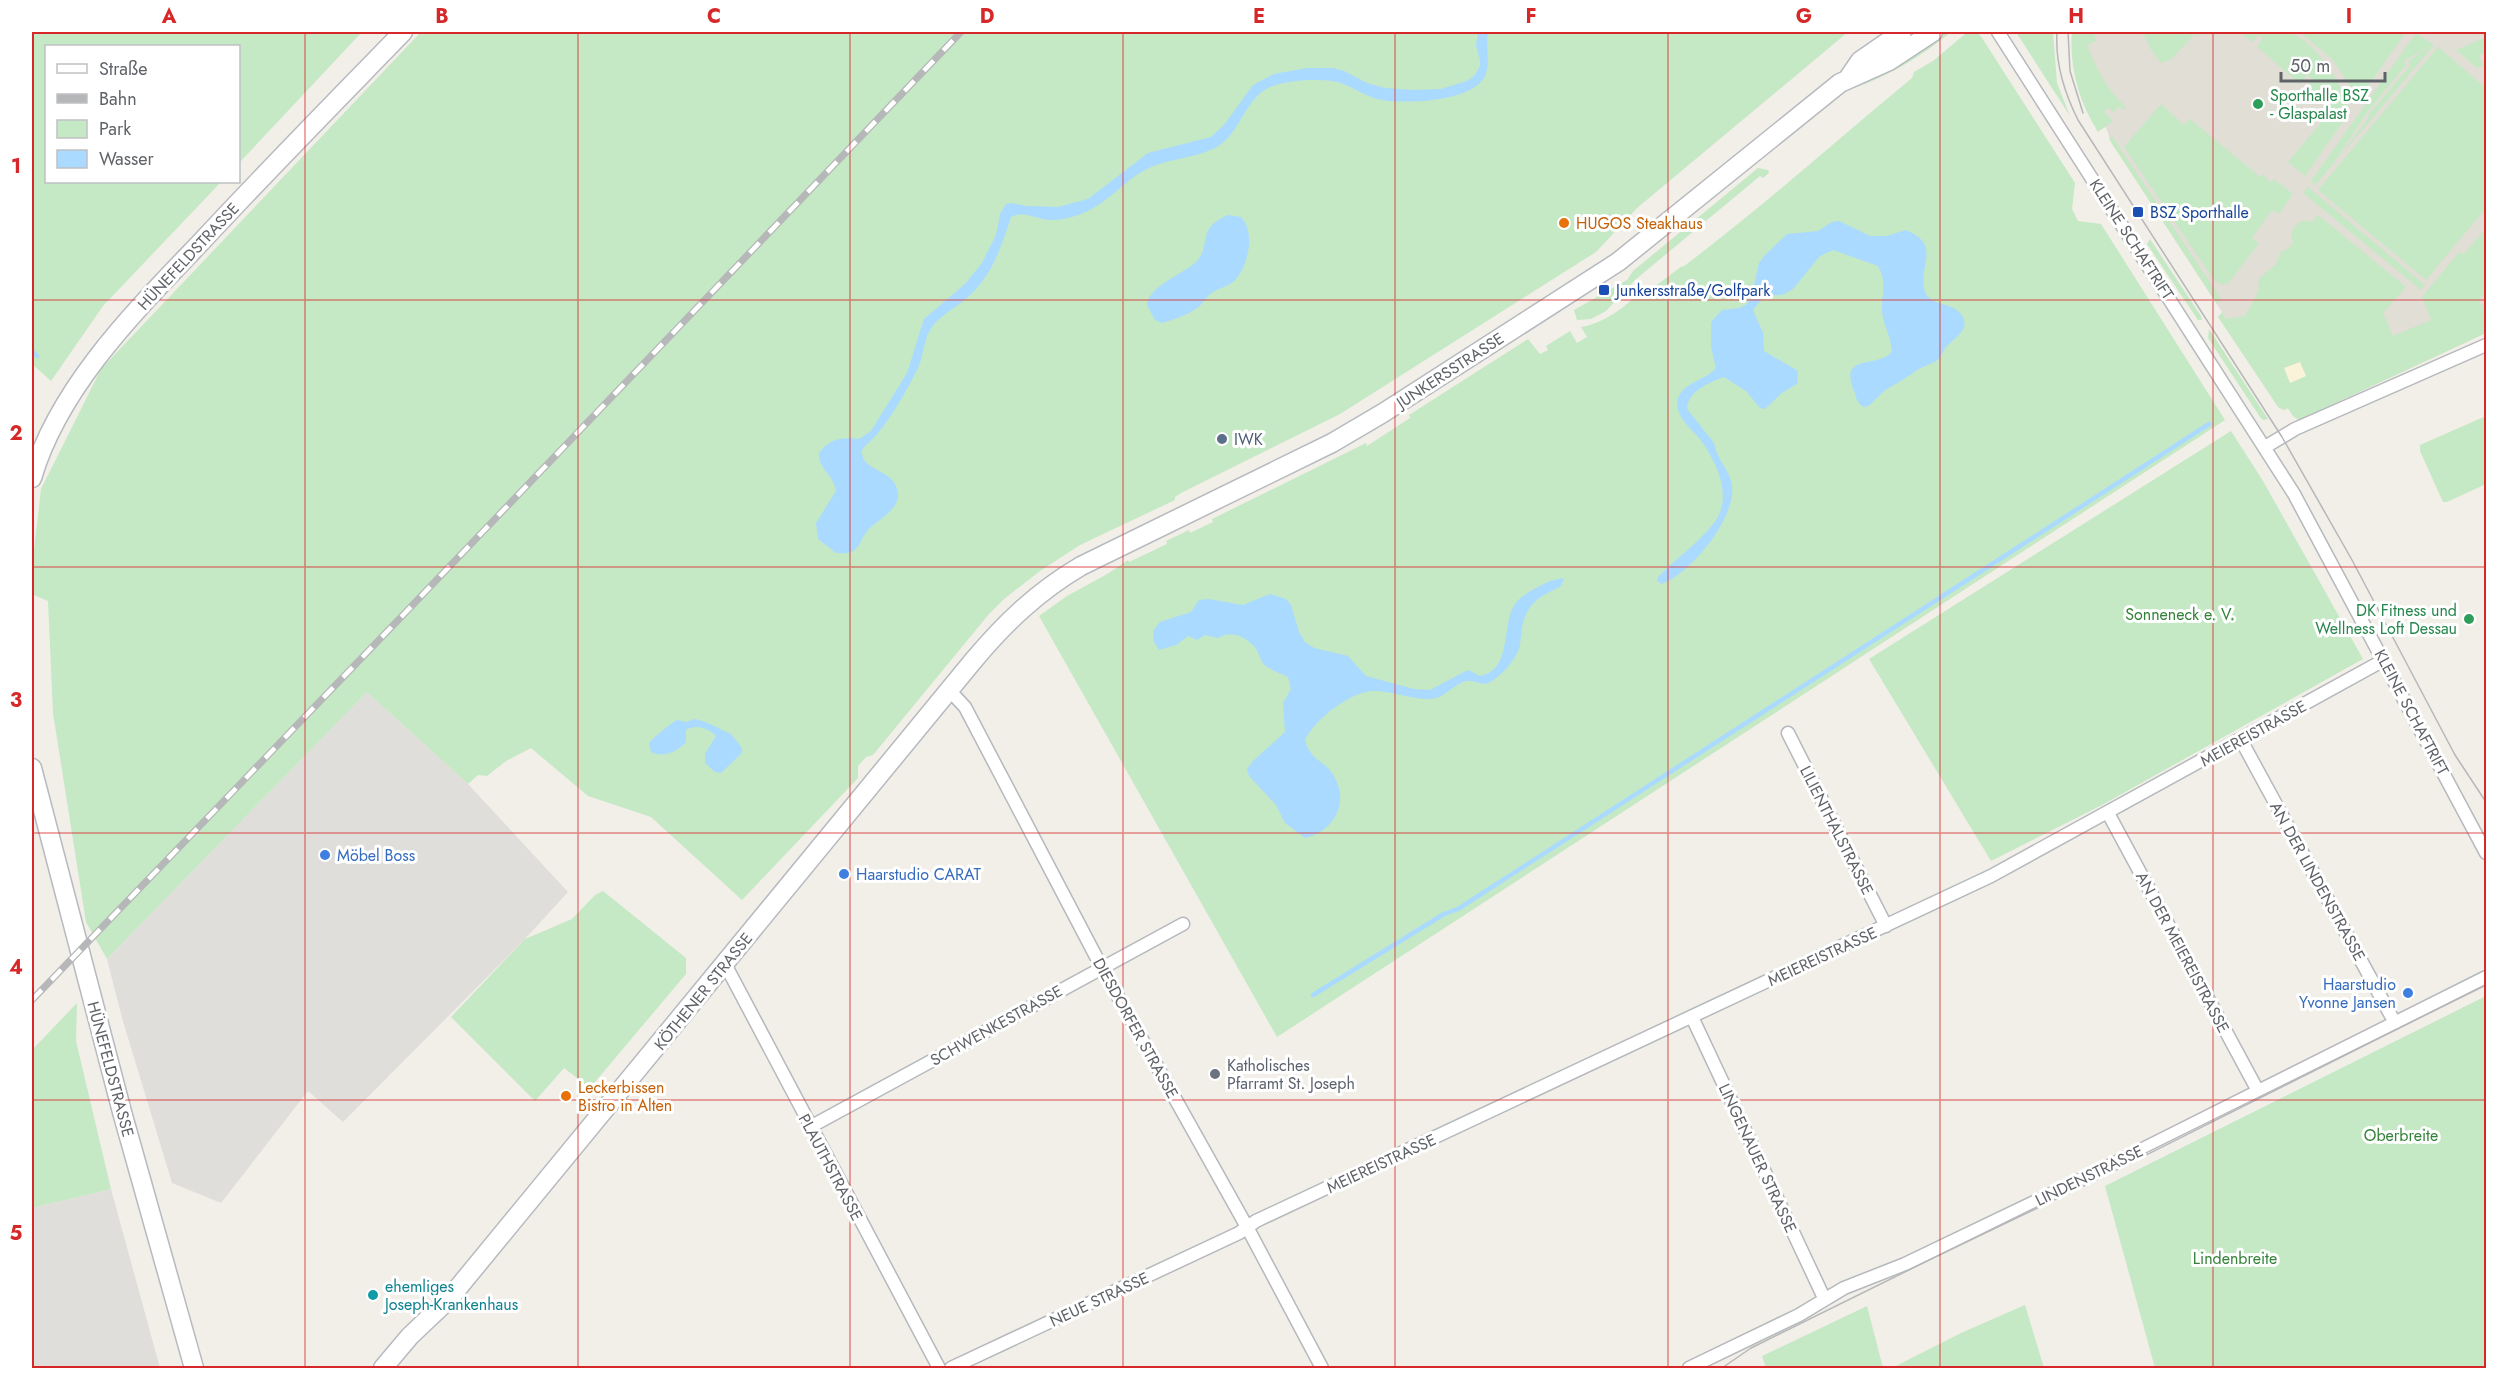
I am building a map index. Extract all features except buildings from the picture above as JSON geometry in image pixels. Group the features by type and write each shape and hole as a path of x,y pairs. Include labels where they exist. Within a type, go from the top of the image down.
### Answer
{"main road":[{"name":"HÜNEFELDSTRASSE","path":"32,478 53,427 83,378 123,324 403,32"},
{"name":"JUNKERSSTRASSE","path":"1849,77 1860,61 1902,32"},
{"name":"JUNKERSSTRASSE","path":"1018,610 1055,581 1081,566 1332,443 1362,426 1586,283 1638,247 1739,163 1849,77 1889,61 1933,32"},
{"name":"KÖTHENER STRASSE","path":"383,1368 410,1336 448,1300 949,690 1018,610"},
{"name":"HÜNEFELDSTRASSE","path":"32,768 122,1112 194,1368"}],"street":[{"name":"KLEINE SCHAFTRIFT","path":"1998,32 2305,513 2487,853"},
{"path":"2265,447 2295,429 2487,345"},
{"name":"MEIEREISTRASSE","path":"1247,1227 1991,876 2384,660"},
{"name":"DIESDORFER STRASSE","path":"949,690 965,707 1102,968 1247,1227 1322,1368"},
{"name":"LILIENTHALSTRASSE","path":"1788,734 1886,926"},
{"name":"AN DER LINDENSTRASSE","path":"2241,740 2395,1023"},
{"name":"AN DER MEIEREISTRASSE","path":"2108,813 2258,1091"},
{"name":"SCHWENKESTRASSE","path":"810,1127 1183,924"},
{"name":"PLAUTHSTRASSE","path":"725,964 939,1368"},
{"name":"LINDENSTRASSE","path":"1689,1368 1799,1315 1824,1298 1860,1280 1905,1264 2487,977"},
{"name":"LINGENAUER STRASSE","path":"1692,1017 1824,1298"},
{"name":"NEUE STRASSE","path":"951,1368 1247,1227"}],"shaded area":[{"path":"2084,32 2486,32 2486,333 2299,420 2288,408 2284,410 2278,407 2222,312 2111,142 2106,127 2101,129"},
{"path":"367,692 468,784 568,892 525,939 343,1122 308,1091 221,1203 172,1183 122,1018 107,959"},
{"path":"111,1189 160,1368 32,1368 32,1208"}],"green space":[{"path":"2262,30 2286,32 2296,36 2317,53 2342,90 2349,113 2305,176 2288,162 2329,113 2324,108 2326,105 2306,88 2312,79 2307,75 2300,84 2257,47 2263,38 2259,35 2252,42 2239,32"},
{"path":"32,32 362,32 240,162 240,45 45,45 45,183 220,183 103,306 51,381 32,364"},
{"path":"421,32 1848,32 1637,208 1596,252 1340,414 1181,493 1175,497 1175,500 1080,545 1040,571 1004,599 989,614 873,755 866,757 858,766 858,778 742,900 651,817 588,796 531,748 506,761 487,776 478,775 468,784 367,692 107,959 86,922 53,713 48,601 32,594 32,568 41,489 101,369"},
{"path":"1946,32 1951,32 1905,65 1854,88 1931,43"},
{"path":"2016,32 2053,32 2057,83 2070,116"},
{"path":"2072,32 2094,32 2096,41 2087,45 2090,54 2108,86 2126,107 2123,110 2119,106 2114,112 2108,107 2104,112 2113,121 2098,132 2091,121 2077,84 2072,58"},
{"path":"2142,32 2211,32 2194,35 2170,60 2161,63"},
{"path":"2299,32 2406,32 2363,93 2353,90 2332,59"},
{"path":"1978,33 1982,38 2075,183 2072,209 2078,221 2101,224 2225,420 1277,1037 1039,616 1067,596 1128,560 1129,562 1167,544 1166,541 1189,530 1190,533 1213,522 1212,519 1366,443 1367,446 1410,418 1409,415 1528,339 1540,354 1548,350 1546,346 1570,331 1577,343 1587,337 1581,327 1606,318 1622,308 1642,290 1645,294 1683,267 1912,78 1914,72 1933,61 1965,34"},
{"path":"2416,33 2434,45 2337,160 2369,117 2368,115 2410,66 2409,61 2429,46 2404,61 2406,65 2368,111 2333,164 2315,185 2311,181"},
{"path":"2486,37 2486,52 2479,56 2483,65 2477,68 2456,50"},
{"path":"2438,47 2486,88 2486,208 2426,280 2318,190"},
{"path":"2161,104 2184,125 2190,119 2260,177 2263,175 2271,182 2274,179 2293,194 2279,214 2272,210 2252,238 2259,243 2228,284 2220,284 2214,280 2124,147"},
{"path":"2112,136 2221,299 2217,304 2111,142 2109,138"},
{"path":"1758,168 1768,170 1769,173 1763,178 1760,176 1635,280 1606,311 1591,319 1577,320 1574,310 1627,280 1633,271"},
{"path":"2308,187 2425,285 2421,290 2303,193"},
{"path":"2318,215 2406,287 2383,313 2393,336 2431,320 2422,297 2459,252 2464,254 2486,228 2486,293 2481,297 2478,306 2486,303 2486,333 2299,420 2288,408 2284,410 2278,407 2218,317 2222,312 2226,319 2245,316 2258,292 2259,279 2277,263 2280,252 2288,249 2293,242 2291,233 2296,225 2304,220 2312,222"},
{"path":"2150,239 2202,320 2198,320 2147,244"},
{"path":"2209,329 2268,419 2263,420 2260,417 2208,338"},
{"path":"2486,416 2486,484 2443,502 2420,451 2420,445"},
{"name":"Sonneneck e. V.","path":"2231,431 2263,481 2363,659 2102,805 1991,861 1869,659"},
{"path":"603,891 686,958 686,974 590,1088 564,1068 535,1101 451,1017 525,939 572,919 595,895"},
{"path":"2486,996 2486,1368 2155,1368 2105,1186"},
{"path":"77,1003 76,1041 111,1189 32,1208 32,1050"},
{"path":"2025,1305 2044,1368 1892,1368 1961,1333"},
{"path":"1867,1306 1883,1368 1766,1368 1762,1356"}],"sand":[{"path":"2300,362 2306,376 2290,383 2284,368"}],"water":[{"path":"1478,32 1488,32 1487,71 1478,85 1467,91 1438,99 1407,102 1382,100 1332,81 1287,82 1263,91 1249,106 1231,134 1215,148 1153,166 1128,181 1106,200 1088,211 1054,220 1020,215 1011,217 990,270 968,297 932,327 919,365 904,394 883,427 862,450 865,461 895,484 898,498 895,504 887,515 870,528 855,550 851,552 836,553 818,539 816,523 836,491 835,485 819,459 819,453 832,441 847,438 859,439 871,431 907,373 924,319 965,284 982,263 996,235 1000,214 1006,204 1058,207 1088,199 1148,153 1211,137 1224,125 1253,85 1274,74 1307,68 1333,68 1385,88 1413,90 1441,89 1467,81 1475,75 1480,66 1476,46"},
{"path":"1228,215 1241,217 1249,239 1245,264 1235,281 1216,290 1189,313 1162,323 1155,320 1147,305 1153,292 1195,263 1200,257 1211,226"},
{"path":"1839,221 1870,236 1887,236 1905,230 1923,241 1926,247 1924,288 1926,294 1934,301 1956,309 1964,319 1963,329 1938,360 1918,369 1864,407 1856,398 1851,371 1862,363 1886,357 1892,351 1883,318 1883,280 1878,266 1833,250 1820,256 1793,289 1782,295 1764,296 1753,310 1763,333 1764,351 1798,371 1797,384 1783,392 1765,409 1760,408 1746,391 1724,377 1706,385 1691,397 1687,409 1714,443 1717,454 1731,480 1731,499 1719,528 1698,557 1686,569 1662,584 1657,581 1658,577 1708,530 1720,513 1723,490 1716,468 1699,438 1684,421 1677,405 1684,389 1716,368 1711,348 1711,322 1722,310 1740,308 1747,304 1751,298 1759,263 1787,234 1818,231 1832,222"},
{"path":"1564,578 1561,586 1541,597 1531,606 1524,620 1520,645 1515,656 1493,681 1485,684 1466,681 1439,697 1429,699 1381,691 1365,692 1344,701 1316,724 1305,740 1307,747 1334,776 1340,796 1336,815 1331,823 1324,830 1305,838 1285,823 1276,805 1249,776 1247,769 1285,732 1283,703 1291,689 1288,677 1264,665 1256,649 1239,636 1229,635 1218,638 1205,635 1197,640 1188,636 1176,645 1159,650 1154,642 1153,631 1160,622 1191,612 1199,600 1208,599 1243,605 1270,594 1286,599 1291,605 1299,632 1305,642 1314,648 1348,656 1366,676 1414,689 1430,690 1468,670 1480,676 1490,672 1502,656 1508,623 1515,604 1525,594 1541,585"},
{"path":"695,719 731,734 742,748 742,753 721,773 715,772 705,763 705,754 716,736 702,728 694,727 686,730 686,742 674,751 665,754 651,752 649,743 671,724 677,720 686,722"}],"waterway":[{"path":"32,351 37,356"},
{"path":"1313,995 1444,914 1458,909 2209,424"}],"tram line":[{"path":"2057,32 2057,55 2062,77 2078,120 2282,437 2352,560 2455,755 2486,802"},
{"path":"2068,32 2070,71 2083,113"},
{"path":"1722,1368 1751,1348 2486,985"}],"railway":[{"path":"32,1000 961,32"}],"place":[{"name":"Sporthalle BSZ - Glaspalast","path":"2258,104"},
{"name":"BSZ Sporthalle","path":"2138,212"},
{"name":"HUGOS Steakhaus","path":"1564,223"},
{"name":"Junkersstraße/Golfpark","path":"1604,290"},
{"name":"IWK","path":"1222,439"},
{"name":"DK Fitness und Wellness Loft Dessau","path":"2469,619"},
{"name":"Möbel Boss","path":"325,855"},
{"name":"Haarstudio CARAT","path":"844,874"},
{"name":"Haarstudio Yvonne Jansen","path":"2408,993"},
{"name":"Katholisches Pfarramt St. Joseph","path":"1215,1074"},
{"name":"Leckerbissen Bistro in Alten","path":"566,1096"},
{"name":"ehemliges Joseph-Krankenhaus","path":"373,1295"}],"park label":[{"name":"Oberbreite","path":"2401,1135"},
{"name":"Lindenbreite","path":"2235,1258"}]}
